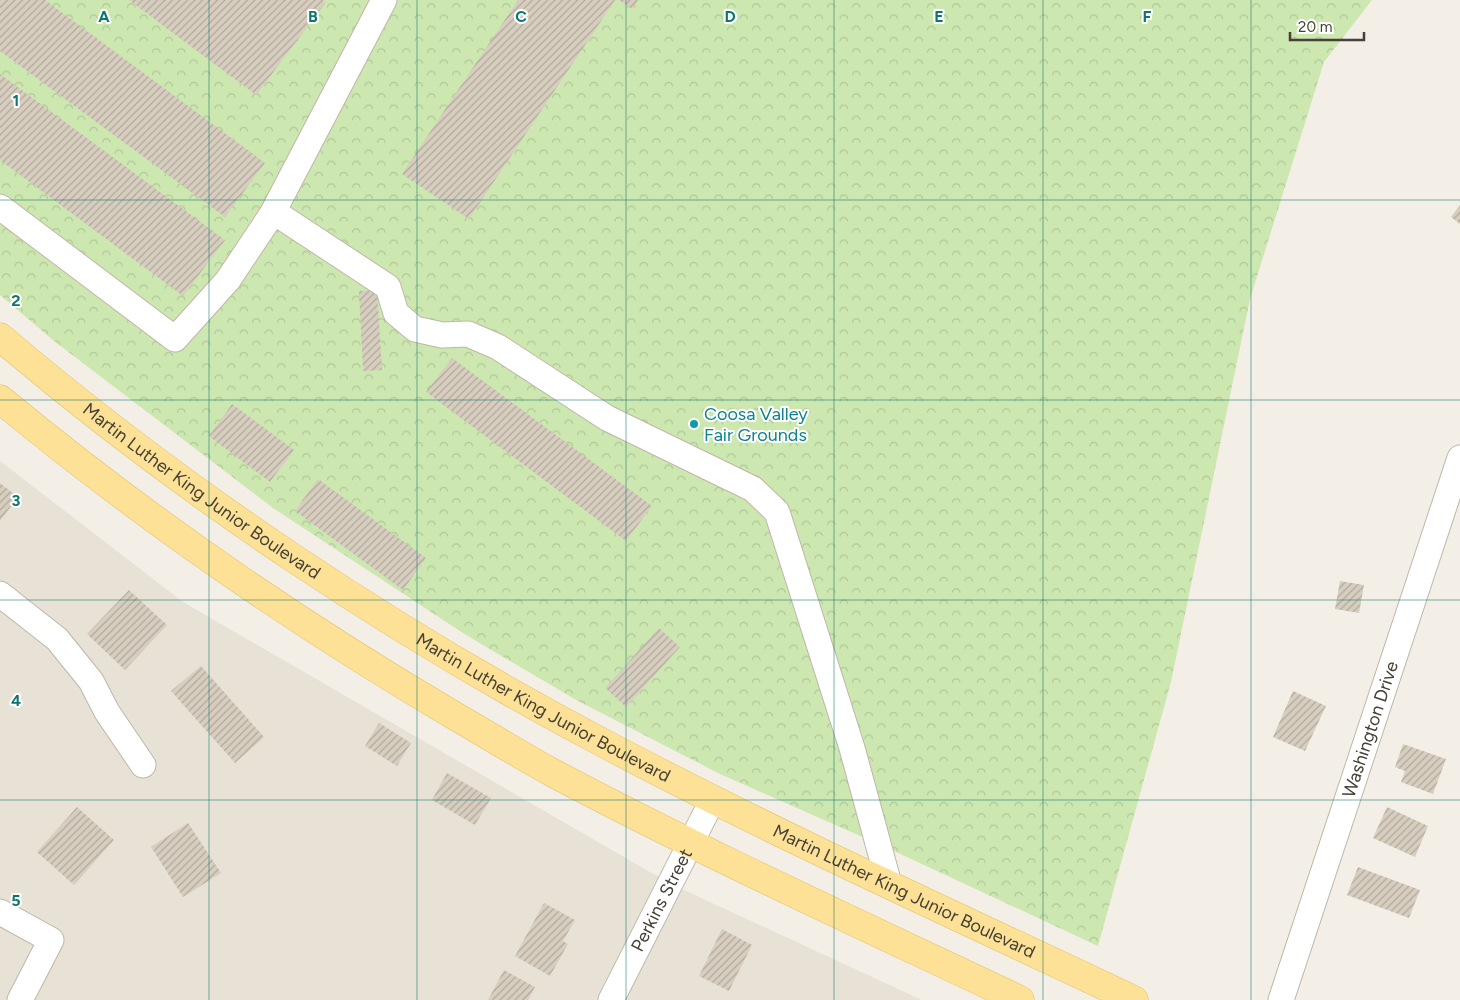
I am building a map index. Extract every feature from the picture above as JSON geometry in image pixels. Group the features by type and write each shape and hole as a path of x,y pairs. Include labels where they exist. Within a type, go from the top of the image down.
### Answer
{"main road":[{"name":"Martin Luther King Junior Boulevard","path":"0,337 112,428 176,475 334,583 526,700 713,800 1134,1000"},
{"path":"0,399 100,479 173,533 320,634 551,772 690,843 1020,1000"}],"street":[{"path":"0,207 175,339 228,280 274,212 384,0"},
{"path":"274,212 388,287 396,313 415,329 442,335 468,334 498,347 607,418 753,489 777,512 852,748 889,884"},
{"name":"Washington Drive","path":"1280,1000 1460,458"},
{"path":"0,594 57,639 91,681 107,712 143,765"},
{"name":"Perkins Street","path":"611,1000 713,800"},
{"path":"0,912 51,940 20,1000"}],"shaded area":[{"path":"0,461 183,602 669,883 922,1000 0,1000"}],"green space":[{"name":"Coosa Valley Fair Grounds","path":"0,0 1372,0 1324,62 1250,299 1171,682 1098,946 894,851 720,774 578,701 466,635 273,508 54,341 0,295"}],"building":[{"path":"0,0 45,0 265,163 225,217 0,51"},
{"path":"129,0 323,0 326,2 256,95"},
{"path":"518,0 615,0 469,219 402,174"},
{"path":"619,0 638,0 632,9"},
{"path":"0,74 225,240 183,296 0,160"},
{"path":"1460,205 1460,224 1451,217"},
{"path":"377,290 382,370 363,371 359,291"},
{"path":"452,358 652,506 626,541 426,392"},
{"path":"232,404 294,450 270,482 209,436"},
{"path":"318,479 426,558 403,590 295,511"},
{"path":"0,483 18,497 0,521"},
{"path":"1340,581 1364,585 1359,613 1335,609"},
{"path":"129,590 167,625 125,670 87,634"},
{"path":"659,628 680,647 626,707 605,688"},
{"path":"201,666 264,737 235,763 171,691"},
{"path":"1293,691 1326,706 1305,751 1273,737"},
{"path":"379,723 411,743 397,766 365,746"},
{"path":"1403,744 1446,759 1433,794 1401,782 1405,771 1395,767"},
{"path":"447,773 491,798 475,825 432,800"},
{"path":"77,807 114,840 74,885 37,852"},
{"path":"1387,807 1428,826 1415,857 1373,838"},
{"path":"188,823 221,873 183,897 151,847"},
{"path":"1358,867 1420,890 1409,918 1347,895"},
{"path":"544,903 575,920 563,941 568,944 550,976 515,956"},
{"path":"722,929 752,945 729,991 699,976"},
{"path":"504,970 535,987 528,1000 488,1000"}],"place":[{"name":"Coosa Valley Fair Grounds","path":"694,424"}]}
